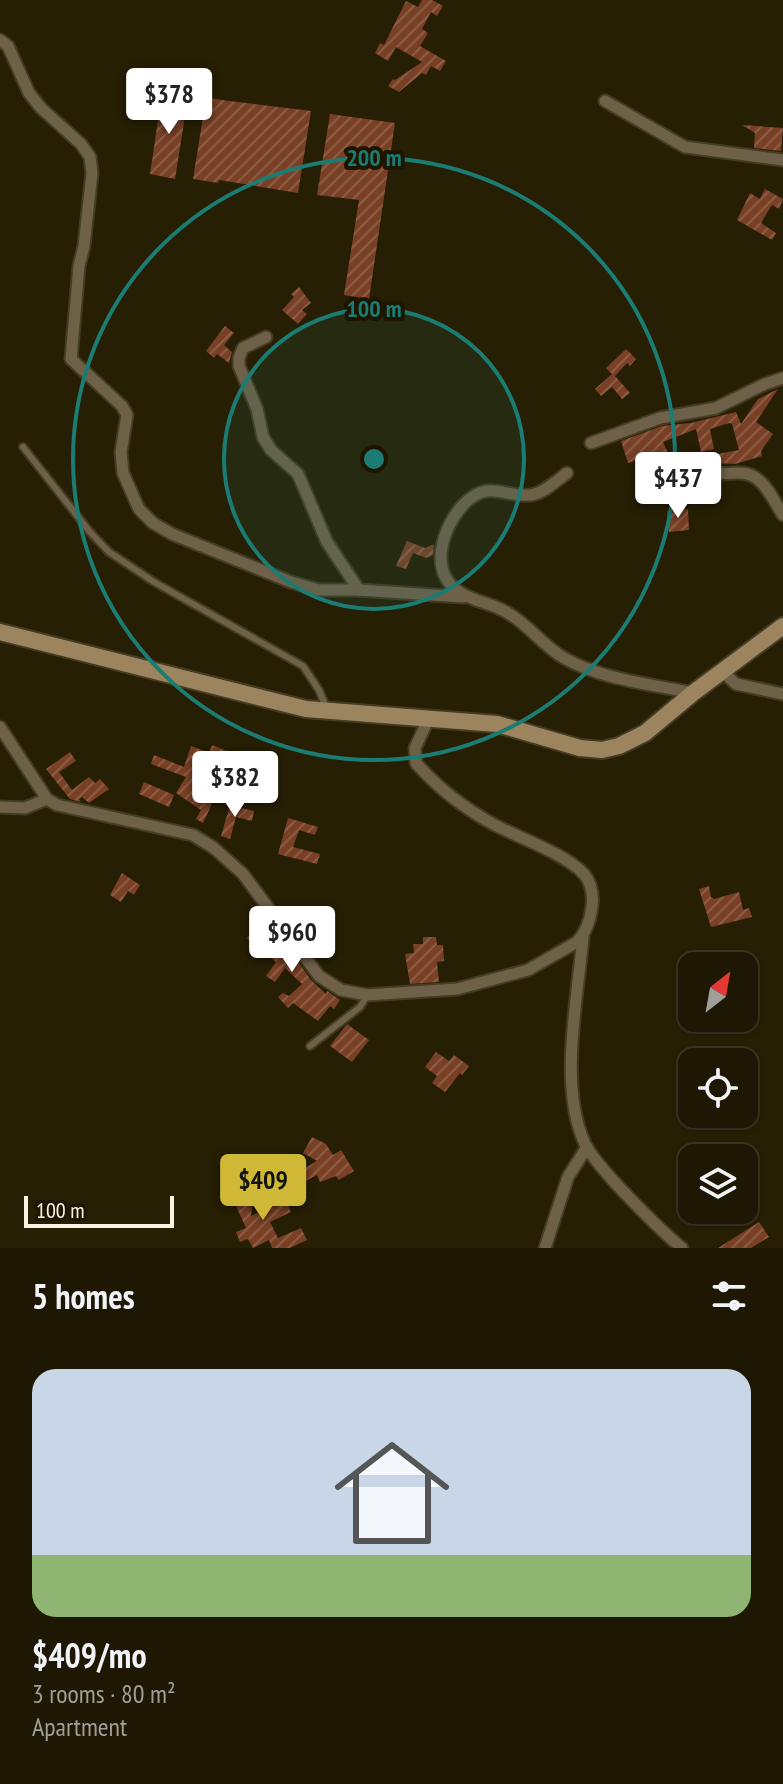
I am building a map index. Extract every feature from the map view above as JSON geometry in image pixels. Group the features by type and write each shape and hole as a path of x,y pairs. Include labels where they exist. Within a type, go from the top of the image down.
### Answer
{"main road":[{"path":"0,632 306,709 497,724 580,748 602,750 619,746 645,733 783,626"}],"street":[{"path":"0,40 8,46 29,93 81,144 90,157 92,173 79,266 71,359 122,406 127,415 121,452 123,473 139,509 153,523 172,534 278,578 319,590 469,597"},
{"path":"605,101 685,147 783,160"},
{"path":"266,337 243,348 239,358 263,437 271,450 298,474 327,542 359,590"},
{"path":"591,443 660,418 716,408 783,378"},
{"path":"696,462 706,471 747,474 756,478 783,515"},
{"path":"567,473 540,493 527,495 490,490 476,493 461,508 445,532 441,548 442,568 455,590 504,610 564,658 595,672 693,693"},
{"path":"722,671 736,684 783,694"},
{"path":"428,720 415,748 416,763 429,778 452,798 492,823 583,874 592,889 592,905 583,935 571,1066 577,1123 587,1147 682,1248"},
{"path":"0,727 47,799 57,805 193,835 214,848 243,874 319,976 341,990 367,995 457,989 528,970 577,942 583,935"},
{"path":"0,807 25,808 47,799"},
{"path":"545,1248 568,1177 587,1147"}],"lane":[{"path":"23,447 109,552 154,582 303,666 319,690 327,711"},
{"path":"310,1046 360,1007 367,995"}],"building":[{"path":"422,0 432,0 443,6 437,16 431,12 422,29 428,33 420,46 446,61 440,71 431,66 426,75 422,73 399,92 388,86 393,79 422,62 396,47 388,61 375,53 380,43 384,45 406,1 418,7"},
{"path":"162,93 188,97 175,179 150,174"},
{"path":"206,98 311,111 298,193 219,180 218,183 193,179"},
{"path":"330,114 395,123 369,299 344,295 359,200 317,195"},
{"path":"742,125 783,128 781,151 754,148 755,133"},
{"path":"765,189 783,199 779,209 772,205 761,223 776,233 772,240 737,220 750,193 760,199"},
{"path":"299,287 311,303 302,310 307,314 298,324 282,310"},
{"path":"225,326 234,333 224,345 232,352 229,363 217,354 214,358 206,351"},
{"path":"626,349 636,359 630,366 627,363 615,376 630,393 622,399 612,387 601,396 595,389 612,374 606,368"},
{"path":"778,389 756,422 773,434 761,451 762,456 735,464 714,463 712,455 739,450 732,424 729,423 710,429 714,449 701,452 696,429 663,442 672,462 652,471 646,457 628,463 621,441 662,426 691,423 736,412 741,424 758,399"},
{"path":"688,509 689,530 669,532 667,511"},
{"path":"407,541 425,548 434,544 433,555 426,558 413,553 406,569 396,566"},
{"path":"212,745 262,768 258,778 207,758"},
{"path":"191,746 207,752 192,792 212,804 203,823 196,819 201,810 176,793 186,777 151,764 154,755 184,767"},
{"path":"70,752 76,761 59,772 72,790 89,777 95,783 100,779 109,789 89,803 82,797 79,799 81,802 70,799 46,769"},
{"path":"144,782 174,795 169,807 139,794"},
{"path":"230,805 254,811 252,821 236,817 230,839 221,836"},
{"path":"288,818 318,827 315,835 299,830 293,847 320,854 317,864 278,854"},
{"path":"122,873 140,885 134,895 128,891 121,902 110,895"},
{"path":"709,886 714,899 739,892 743,910 749,908 752,917 711,927 699,889"},
{"path":"263,915 278,935 270,943 299,963 326,994 327,991 340,1000 334,1009 330,1006 318,1021 293,1003 288,1008 278,997 283,993 289,996 302,984 285,968 275,982 266,976 276,962 247,938"},
{"path":"423,937 436,937 437,945 443,945 444,961 437,962 439,982 410,984 405,954 414,953 413,944 423,944"},
{"path":"347,1024 369,1040 352,1062 330,1046"},
{"path":"436,1052 449,1061 454,1055 469,1066 445,1092 432,1083 437,1076 425,1067"},
{"path":"312,1137 326,1144 333,1155 341,1150 354,1171 339,1180 336,1176 320,1182 317,1175 306,1181 301,1170 317,1161 303,1153"},
{"path":"232,1186 254,1188 251,1216 285,1200 291,1212 270,1222 278,1238 301,1228 307,1240 290,1248 272,1248 269,1240 253,1248 248,1239 240,1242 236,1232 246,1228 231,1195"},
{"path":"758,1224 769,1237 751,1248 718,1248"}]}
